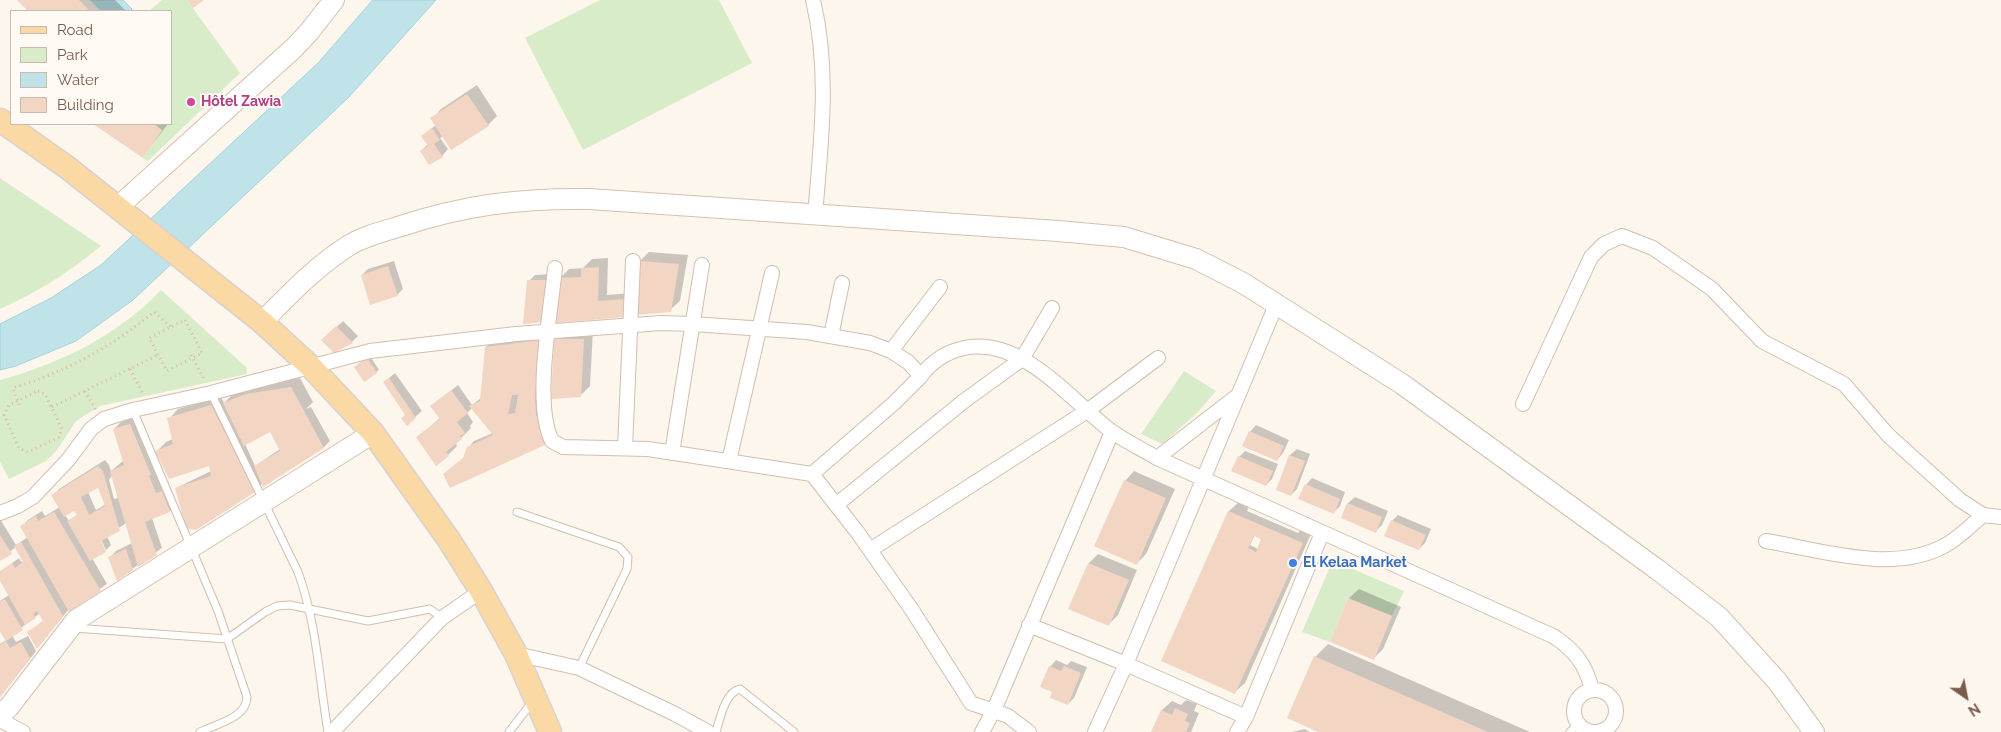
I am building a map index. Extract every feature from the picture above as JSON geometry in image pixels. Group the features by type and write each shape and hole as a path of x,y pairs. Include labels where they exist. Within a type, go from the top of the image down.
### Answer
{"main road":[{"path":"123,211 294,48 334,0"},
{"path":"0,120 68,168 204,274 262,322 311,367 373,434 449,540 481,591 516,654 550,732"},
{"path":"262,322 305,279 350,245 430,216 484,204 536,198 589,199 1058,230 1124,237 1196,259 1243,283 1402,384 1658,570 1718,617 1778,681 1814,732"},
{"path":"0,716 76,620 373,434"}],"street":[{"path":"813,0 820,29 824,79 824,114 815,215"},
{"path":"1523,404 1591,257 1604,244 1622,236 1653,248 1712,289 1762,341 1844,384 1888,435 1960,500 1984,515 2001,517"},
{"path":"624,448 633,261"},
{"path":"672,453 702,264"},
{"path":"555,268 548,332 544,410 546,426 552,441 563,447 624,448 672,453 812,474 870,550 912,610 971,703 1008,716 1029,732"},
{"path":"729,461 772,273"},
{"path":"831,336 842,283"},
{"path":"892,352 940,287"},
{"path":"1095,732 1126,664 1276,305"},
{"path":"836,505 964,401 1022,359 1052,308"},
{"path":"0,513 18,506 32,497 68,460 91,429 102,422 133,410 211,393 370,351 548,332 629,326 693,324 807,332 870,343 892,352 908,362 921,376"},
{"path":"812,474 894,403 921,376 930,364 942,356 972,346 1003,349 1022,359 1056,383 1112,432 1157,458 1553,636 1574,651 1582,662 1592,690"},
{"path":"870,550 1087,411 1158,358"},
{"path":"1157,458 1238,395"},
{"path":"982,732 994,710 1112,432"},
{"path":"1766,541 1876,560 1912,558 1944,546 1984,515"},
{"path":"1237,732 1246,717 1322,533"},
{"path":"330,732 442,618 481,591"},
{"path":"1029,625 1126,664 1246,717"},
{"path":"516,654 579,668 708,732"},
{"path":"1592,690 1606,693 1616,709 1616,716 1609,726 1595,732 1574,728 1575,704 1582,694 1592,690"},
{"path":"0,720 23,732"}],"lane":[{"path":"211,393 298,572 310,610 330,732"},
{"path":"133,410 190,549 218,611 243,682 247,702 236,716 200,732"},
{"path":"517,512 619,547 628,557 627,569 579,668"},
{"path":"70,628 227,639 265,612 278,606 290,605 368,621 430,609 442,618"},
{"path":"716,732 729,698 735,690 740,689 794,732"},
{"path":"509,732 536,698"}],"path":[{"path":"19,405 13,388 53,374 102,351 154,312 171,327"},
{"path":"185,320 202,353 192,356 166,371 150,338 171,327 185,320"},
{"path":"52,408 158,355"},
{"path":"192,356 211,393"},
{"path":"130,369 145,397"},
{"path":"38,391 45,394 62,429 59,437 28,452 19,448 4,414 8,405 18,400 38,391"},
{"path":"86,391 102,422"}],"green space":[{"path":"162,0 187,0 240,73 148,161 143,158 162,130 155,125 172,125 172,10 150,10"},
{"path":"600,0 719,0 752,63 583,150 525,38"},
{"path":"0,178 101,246 53,281 0,309"},
{"path":"161,290 246,367 247,374 100,406 76,421 57,450 46,461 9,479 0,462 0,380 45,365 87,346 126,321"},
{"path":"1184,371 1216,391 1197,413 1162,444 1141,434"},
{"path":"1339,563 1404,591 1392,616 1348,598 1330,642 1302,632 1330,567 1337,570"}],"water":[{"path":"91,0 123,0 132,9 131,10 101,10"},
{"path":"373,0 436,0 348,98 133,300 76,341 16,366 0,370 0,324 51,298 101,265 318,63"}],"building":[{"path":"17,0 79,0 89,10 27,10"},
{"path":"187,0 204,0 193,8"},
{"path":"467,94 489,126 451,150 430,118"},
{"path":"94,125 155,125 162,130 143,158"},
{"path":"432,128 440,140 434,144 443,157 429,165 420,151 428,146 421,136"},
{"path":"638,261 679,264 671,312 635,315"},
{"path":"388,266 398,296 370,305 361,275"},
{"path":"599,267 598,301 626,299 625,317 555,323 559,278 581,277 581,268"},
{"path":"527,280 547,280 544,322 523,324"},
{"path":"336,326 353,343 334,353 321,340"},
{"path":"554,339 584,339 581,397 551,399"},
{"path":"540,340 535,395 536,416 540,416 545,445 450,488 443,474 463,458 467,447 493,435 469,406 480,401 485,347","holes":["512,395 518,395 515,413 508,414"]},
{"path":"367,358 377,373 364,382 354,367"},
{"path":"389,378 416,418 407,426 401,418 405,415 383,382"},
{"path":"291,387 324,448 263,487 254,466 280,451 270,432 244,446 223,403 246,394"},
{"path":"451,390 468,413 457,422 465,433 460,436 462,439 446,452 449,456 436,466 416,437 440,419 430,406"},
{"path":"211,405 255,492 196,530 186,528 175,488 211,476 209,466 169,479 155,451 173,444 167,418"},
{"path":"130,424 151,475 149,476 156,493 162,491 170,512 145,522 157,555 138,567 110,471 124,465 113,429"},
{"path":"1249,431 1284,446 1277,461 1242,446"},
{"path":"1289,455 1305,461 1291,496 1276,490"},
{"path":"1238,456 1273,471 1266,486 1231,471"},
{"path":"98,466 103,471 120,531 101,541 106,552 90,561 67,521 77,515 74,511 64,517 51,495","holes":["98,488 105,506 89,515 81,497"]},
{"path":"1124,480 1166,498 1137,565 1094,546"},
{"path":"1305,484 1340,499 1334,514 1298,499"},
{"path":"1347,503 1382,517 1376,533 1341,518"},
{"path":"1228,511 1303,543 1235,694 1161,661","holes":["1254,536 1261,539 1256,552 1248,548"]},
{"path":"54,512 101,591 69,612 20,526 36,516 38,521"},
{"path":"1391,520 1426,535 1419,550 1384,536"},
{"path":"0,535 12,554 0,561"},
{"path":"21,542 63,616 37,649 27,632 43,621 37,611 33,614 36,618 25,625 0,581 0,571 12,563 15,568 23,562 14,546"},
{"path":"126,549 133,570 117,581 108,557"},
{"path":"1088,563 1129,580 1109,626 1068,609"},
{"path":"1348,598 1392,616 1374,660 1330,642"},
{"path":"5,599 23,630 6,641 0,632 0,602"},
{"path":"6,641 10,648 21,642 30,658 0,697 0,645"},
{"path":"1314,656 1488,732 1318,732 1287,718"},
{"path":"1049,666 1061,671 1064,666 1081,673 1068,705 1050,698 1052,692 1040,687"},
{"path":"1175,708 1188,714 1185,721 1190,723 1186,732 1151,732 1161,710 1172,715"}],"place":[{"name":"Hôtel Zawia","path":"191,102"},
{"name":"El Kelaa Market","path":"1293,563"}]}
